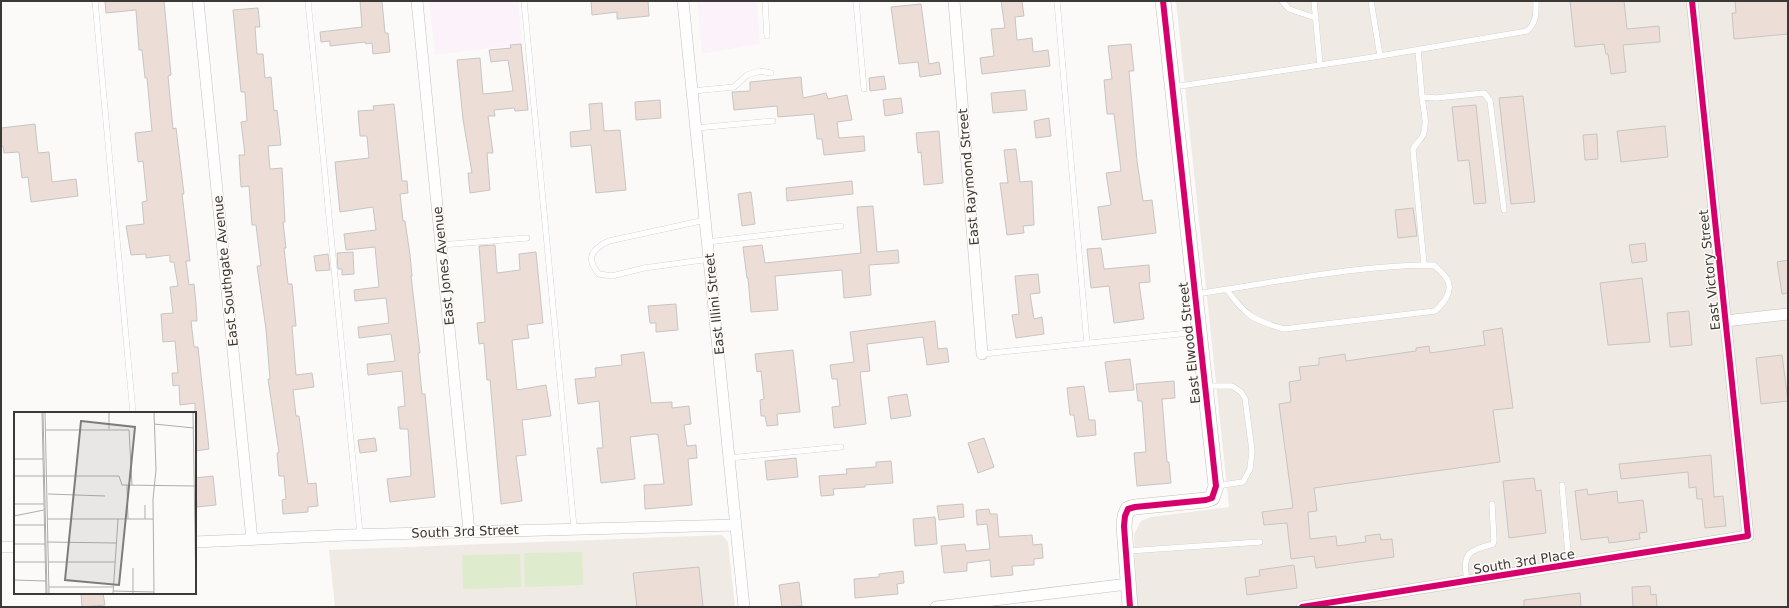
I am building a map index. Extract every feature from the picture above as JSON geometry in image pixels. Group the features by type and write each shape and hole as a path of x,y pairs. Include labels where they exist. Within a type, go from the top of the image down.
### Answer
{"street":[{"name":"East Southgate Avenue","path":"198,1 252,540"},
{"name":"East Jones Avenue","path":"417,1 469,532"},
{"name":"East Illini Street","path":"683,1 744,607"},
{"name":"East Raymond Street","path":"954,1 982,354"},
{"name":"East Elwood Street","path":"1163,1 1216,486"},
{"name":"East Victory Street","path":"1692,1 1748,536"},
{"path":"1725,321 1788,314"},
{"path":"1130,607 1125,551 1125,516 1128,510 1135,507 1206,500 1212,498 1216,486"},
{"name":"South 3rd Street","path":"196,542 360,534 736,524"},
{"name":"South 3rd Place","path":"1302,607 1748,536"},
{"path":"1,547 14,547"},
{"path":"936,607 1128,584"}],"lane":[{"path":"95,1 133,412"},
{"path":"308,1 360,534"},
{"path":"524,1 574,528"},
{"path":"765,1 767,36"},
{"path":"856,1 864,90"},
{"path":"1057,1 1087,344"},
{"path":"1282,1 1289,9 1316,18"},
{"path":"1314,1 1320,65"},
{"path":"1371,1 1380,56"},
{"path":"1173,87 1380,56 1528,31 1536,18 1536,1"},
{"path":"1418,50 1425,127 1421,139 1414,145 1413,150 1424,265"},
{"path":"692,91 734,86 748,75 760,71 771,73"},
{"path":"1422,97 1436,98 1484,93 1490,101 1504,210"},
{"path":"696,128 773,121"},
{"path":"705,220 629,235 609,241 597,246 592,254 592,266 599,274 612,276 644,268 710,259"},
{"path":"707,242 841,226"},
{"path":"441,245 527,238"},
{"path":"1195,294 1227,290 1297,277 1401,265 1434,265 1448,279 1449,293 1442,305 1435,311 1284,329 1261,323 1242,310 1227,290"},
{"path":"982,354 1199,332"},
{"path":"1205,386 1232,386 1241,392 1244,398 1251,444 1250,469 1243,482 1216,486"},
{"path":"729,458 841,447"},
{"path":"1562,485 1569,564"},
{"path":"1467,581 1465,562 1469,554 1476,549 1493,544 1494,541 1492,504"},
{"path":"1125,551 1260,542"}],"shaded area":[{"path":"429,1 518,1 522,44 435,55"},
{"path":"697,1 757,1 760,44 702,54"},
{"path":"1176,1 1788,1 1788,607 1137,607 1134,534 1141,521 1151,517 1229,507"},
{"path":"722,535 728,542 735,607 335,607 329,550"}],"green space":[{"path":"582,552 583,585 525,587 524,553"},
{"path":"520,554 521,587 463,589 462,555"}],"building":[{"path":"105,1 164,1 171,75 168,76 173,129 176,128 190,261 186,261 189,285 194,284 196,304 197,321 191,321 194,347 198,347 209,449 196,451 195,403 180,405 179,385 173,386 172,373 178,373 175,341 163,342 161,314 173,313 170,287 178,286 174,262 170,262 170,255 146,258 146,254 131,255 126,226 144,224 142,202 147,201 143,161 138,162 135,133 152,131 147,78 145,78 142,50 139,50 136,10 106,13"},
{"path":"360,1 382,1 385,33 388,33 390,52 373,54 372,43 366,44 365,42 330,46 330,41 321,42 320,32 362,27"},
{"path":"591,1 648,1 649,16 617,19 617,12 592,15"},
{"path":"1001,1 1022,1 1024,16 1015,17 1017,40 1032,38 1033,52 1048,50 1050,66 982,74 980,58 994,56 991,29 1005,28"},
{"path":"1570,1 1624,1 1627,29 1659,26 1660,42 1623,45 1626,72 1611,74 1608,54 1606,54 1604,44 1575,47"},
{"path":"1735,1 1788,1 1788,34 1734,39 1732,13 1736,13"},
{"path":"921,4 929,64 939,62 941,74 920,77 918,62 899,64 891,7"},
{"path":"258,8 260,27 255,27 257,54 263,54 265,78 271,77 274,111 277,110 281,145 268,146 270,169 282,168 285,222 283,222 286,248 284,248 288,284 292,284 294,304 296,326 292,326 296,375 312,373 314,387 293,390 296,416 299,416 308,484 316,483 318,506 308,507 308,512 283,514 282,500 286,499 284,476 279,476 277,453 279,452 268,379 270,379 266,329 257,266 261,266 256,225 252,225 249,186 241,187 239,155 245,155 241,122 247,121 245,92 241,92 233,10"},
{"path":"521,44 528,110 515,111 514,108 494,110 495,116 488,116 493,153 487,153 490,190 470,193 468,173 472,173 463,119 457,60 480,58 483,94 513,91 508,60 491,62 489,50 511,48 510,45"},
{"path":"1131,44 1134,71 1129,71 1137,161 1143,201 1152,200 1156,233 1102,240 1098,207 1111,205 1106,173 1121,171 1114,114 1107,114 1104,80 1112,79 1108,46"},
{"path":"884,76 886,89 870,91 869,78"},
{"path":"801,77 803,98 826,93 828,99 847,95 852,120 837,122 839,138 864,136 865,151 824,155 822,139 817,139 814,114 778,117 777,106 734,110 732,92 750,91 750,82"},
{"path":"1025,90 1027,110 993,113 991,93"},
{"path":"1523,96 1535,202 1511,204 1499,98"},
{"path":"901,98 903,113 885,116 883,100"},
{"path":"660,100 661,118 636,120 635,102"},
{"path":"602,103 604,131 620,130 626,190 596,193 591,145 571,147 570,132 591,130 589,104"},
{"path":"394,104 402,181 407,181 408,193 400,194 403,221 405,221 410,255 420,353 418,353 422,394 425,394 435,497 390,502 387,479 411,476 408,429 400,429 398,407 405,406 402,371 368,375 367,364 395,361 391,334 359,338 358,327 389,323 386,298 355,301 354,290 379,287 375,247 346,250 344,234 376,230 373,207 340,212 335,162 369,158 367,136 360,136 358,111 374,110 373,106"},
{"path":"1476,105 1486,203 1474,204 1469,160 1458,161 1452,107"},
{"path":"1049,118 1051,136 1036,138 1034,121"},
{"path":"35,124 38,153 49,152 52,182 76,179 78,196 31,202 28,177 22,178 19,152 4,153 3,146 1,146 1,128"},
{"path":"1665,126 1668,157 1621,162 1617,131"},
{"path":"939,131 943,183 924,185 921,152 918,153 916,133"},
{"path":"1597,134 1598,159 1585,160 1583,135"},
{"path":"1016,149 1020,182 1032,181 1034,225 1023,226 1024,233 1007,235 1000,183 1008,183 1004,150"},
{"path":"852,181 853,194 787,201 786,188"},
{"path":"751,192 755,224 742,226 738,194"},
{"path":"873,206 877,252 898,250 899,263 869,265 871,295 844,298 842,270 775,276 778,310 751,312 743,247 762,245 765,263 861,253 857,207"},
{"path":"1413,208 1417,236 1398,238 1395,210"},
{"path":"1645,243 1647,261 1632,263 1629,245"},
{"path":"495,245 497,273 520,270 519,254 536,252 543,323 527,325 529,338 512,340 517,390 546,385 551,416 522,420 526,455 516,456 522,501 501,504 490,380 487,380 484,343 479,344 477,323 485,322 479,246"},
{"path":"1101,248 1104,269 1149,265 1150,282 1139,283 1144,319 1114,323 1109,286 1091,288 1087,249"},
{"path":"353,252 354,274 342,275 342,269 338,269 337,253"},
{"path":"328,254 330,270 316,271 314,256"},
{"path":"1788,260 1788,293 1782,294 1777,262"},
{"path":"1038,274 1040,293 1030,294 1034,319 1042,317 1044,334 1016,338 1012,315 1019,314 1015,276"},
{"path":"1642,278 1650,342 1608,345 1600,283"},
{"path":"676,304 678,330 656,332 656,323 650,323 648,306"},
{"path":"1689,311 1692,345 1670,347 1667,313"},
{"path":"935,321 938,349 947,348 949,362 927,365 923,337 867,344 870,371 860,372 866,424 834,428 832,407 840,406 837,379 832,379 830,365 854,362 850,332"},
{"path":"1502,328 1513,408 1493,410 1500,462 1314,488 1317,511 1308,512 1310,539 1336,536 1337,546 1366,542 1365,536 1380,534 1381,540 1392,539 1394,557 1316,568 1314,556 1291,559 1287,523 1264,525 1262,512 1293,508 1279,404 1291,402 1289,382 1301,380 1299,367 1319,365 1319,358 1345,354 1346,361 1416,351 1416,348 1429,346 1430,353 1485,345 1483,331"},
{"path":"793,350 800,412 777,414 778,425 767,426 765,416 761,416 760,400 764,399 761,371 757,372 755,354"},
{"path":"644,352 651,403 672,402 672,408 689,406 691,424 684,425 687,446 696,445 697,458 688,459 692,505 645,509 644,485 664,484 658,435 655,434 630,437 635,479 601,483 597,448 603,448 599,401 578,404 575,379 596,377 595,368 622,365 621,355"},
{"path":"1782,355 1788,401 1761,404 1756,358"},
{"path":"1130,359 1134,390 1109,392 1105,362"},
{"path":"1174,381 1175,398 1162,399 1167,462 1169,462 1171,483 1137,486 1134,453 1146,452 1142,401 1138,401 1136,384"},
{"path":"1084,386 1089,420 1095,420 1096,435 1077,437 1074,415 1070,415 1067,388"},
{"path":"907,394 911,416 891,419 888,397"},
{"path":"375,438 377,451 360,453 358,440"},
{"path":"984,438 994,467 978,473 968,443"},
{"path":"1711,455 1714,497 1723,496 1726,526 1705,528 1702,499 1697,499 1696,487 1689,488 1688,472 1621,479 1619,464"},
{"path":"796,458 798,477 767,480 765,461"},
{"path":"891,461 893,483 833,489 834,495 821,496 819,476 847,474 846,469 876,467 876,462"},
{"path":"213,476 216,505 197,507 196,478"},
{"path":"1534,478 1536,491 1541,490 1546,533 1509,538 1503,481"},
{"path":"1587,489 1588,495 1617,491 1618,503 1643,500 1647,532 1639,533 1640,539 1609,543 1608,537 1581,540 1575,491"},
{"path":"963,504 964,517 939,520 937,506"},
{"path":"989,509 990,514 997,514 999,537 1032,535 1033,545 1042,544 1043,558 1034,559 1034,565 1012,566 1013,575 991,577 990,560 967,563 967,571 944,573 941,546 965,544 966,551 990,549 987,524 977,525 976,510"},
{"path":"935,517 937,544 915,546 913,519"},
{"path":"1294,565 1297,588 1247,595 1245,578 1260,576 1259,570"},
{"path":"699,567 703,607 637,607 633,573"},
{"path":"903,571 904,583 897,584 898,594 855,598 854,579 879,577 879,574"},
{"path":"799,582 802,606 782,607 779,585"},
{"path":"1650,586 1651,595 1656,594 1657,607 1633,607 1632,587"},
{"path":"1580,593 1581,607 1524,607 1524,600"},
{"path":"81,594 103,594 105,605 82,607"}],"cycle path":[{"path":"1130,607 1124,526 1125,516 1128,509 1206,500 1212,498 1216,486 1163,1"},
{"path":"1302,607 1748,536 1692,1"}]}
